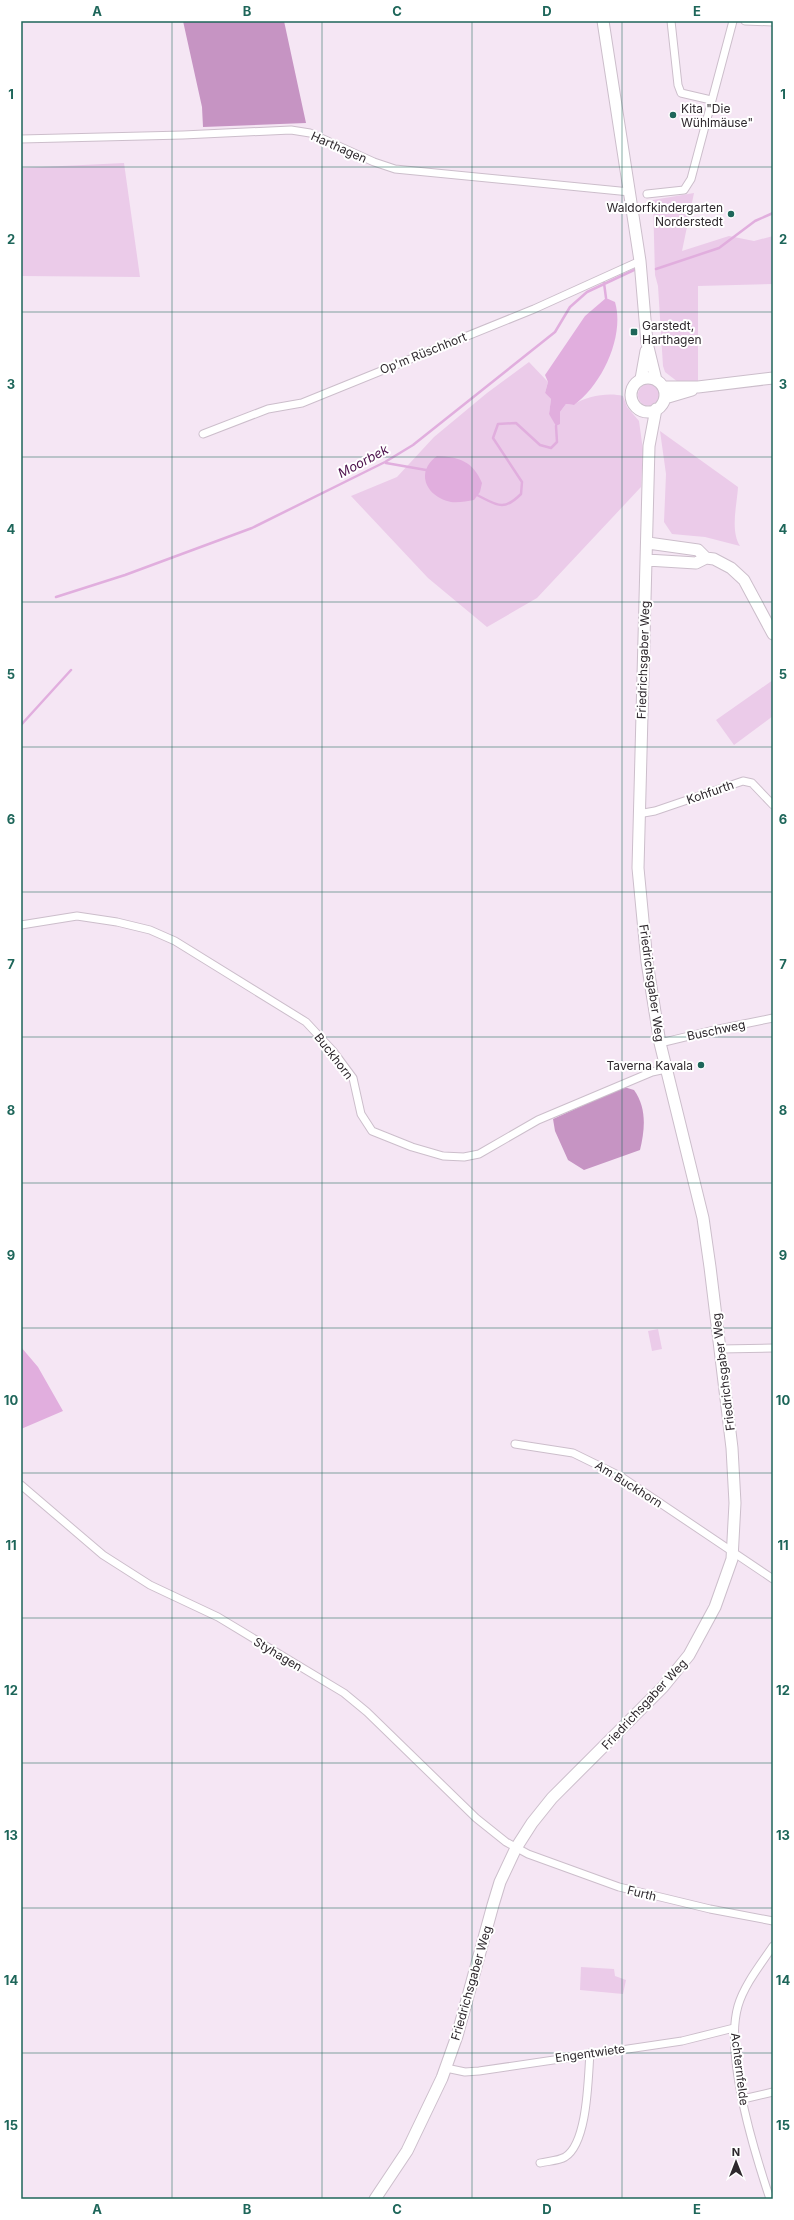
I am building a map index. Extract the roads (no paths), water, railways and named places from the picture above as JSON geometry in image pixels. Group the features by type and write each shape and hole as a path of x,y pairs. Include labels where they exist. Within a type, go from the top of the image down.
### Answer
{"main road":[{"path":"603,21 640,261 647,343 661,388 656,410 640,410 634,403 631,394 634,385 641,379 648,378 661,388 698,387 773,378"},
{"path":"641,379 647,343"},
{"name":"Friedrichsgaber Weg","path":"640,410 644,418 649,446"},
{"name":"Friedrichsgaber Weg","path":"375,2199 407,2151 446,2068 457,2036 500,1882 516,1848 532,1823 552,1798 663,1687 689,1655 722,1592 733,1551 735,1503 732,1448 703,1218 660,1044 644,929 638,868 638,814 648,543 649,446 656,410"},
{"path":"648,543 698,550 706,558 724,563 744,580 773,634"},
{"path":"647,560 696,564 706,558"}],"street":[{"path":"671,21 678,85 681,93 711,100"},
{"path":"647,194 684,190 691,179 733,22 740,21"},
{"path":"745,21 773,22"},
{"name":"Harthagen","path":"21,139 183,135 291,130 310,133 374,162 395,169 630,192"},
{"name":"Op'm Rüschhort","path":"204,434 268,410 302,403 534,309 640,261"},
{"name":"Kohfurth","path":"638,814 655,811 743,780 752,783 773,805"},
{"name":"Buckhorn","path":"21,925 77,916 117,922 150,930 175,941 306,1022 333,1051 353,1078 361,1114 372,1131 412,1147 443,1156 464,1157 479,1154 538,1120 652,1072 666,1069"},
{"name":"Buschweg","path":"660,1044 714,1030 773,1018"},
{"path":"720,1349 773,1348"},
{"name":"Am Buckhorn","path":"515,1444 544,1447 584,1457 620,1476 773,1579"},
{"name":"Styhagen","path":"21,1485 103,1555 150,1585 218,1617 344,1693 367,1712 476,1818 516,1848"},
{"name":"Furth","path":"516,1848 619,1887 710,1909 773,1921"},
{"name":"Achternfelde","path":"770,2199 754,2148 743,2099 734,2028 741,1998 770,1955 773,1946"},
{"name":"Engentwiete","path":"446,2068 452,2070 472,2071 682,2041 734,2028"},
{"path":"540,2163 564,2157 577,2140 584,2114 590,2053"},
{"path":"743,2099 773,2092"}],"waterway":[{"name":"Moorbek","path":"656,269 719,248 755,221 773,213"},
{"name":"Moorbek","path":"56,597 125,575 252,528 385,462 413,445 555,332 570,307 587,292 634,270"},
{"path":"604,283 606,298"},
{"path":"477,495 495,504 504,505 515,500 521,494 522,482 493,438 498,424 516,423 540,445 551,448 557,442 556,426"},
{"path":"386,463 426,470"},
{"name":"Moorbek","path":"21,725 71,670"}],"place":[{"name":"Kita \"Die Wühlmäuse\"","path":"673,115"},
{"name":"Waldorfkindergarten Norderstedt","path":"731,214"},
{"name":"Garstedt, Harthagen","path":"634,332"},
{"name":"Taverna Kavala","path":"701,1065"}]}
